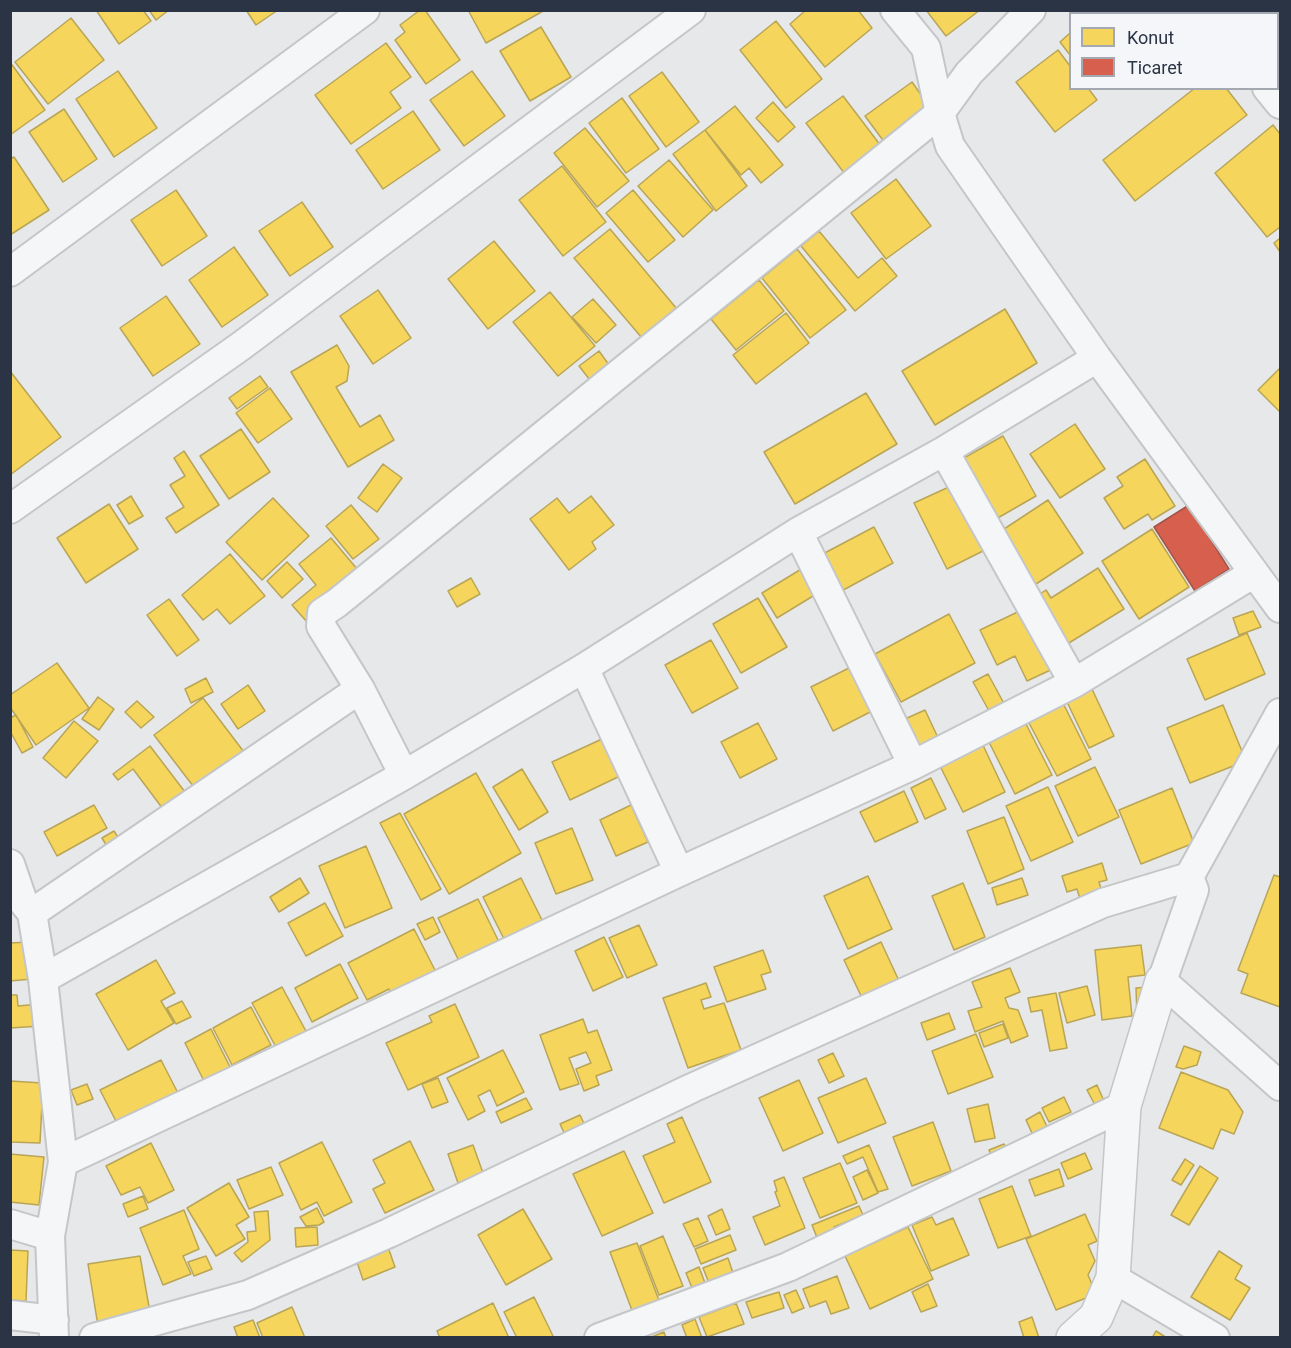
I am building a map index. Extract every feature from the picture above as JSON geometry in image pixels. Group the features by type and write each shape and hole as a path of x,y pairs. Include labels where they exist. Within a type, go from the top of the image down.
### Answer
{"street":[{"path":"10,272 364,10"},
{"path":"10,509 241,346 691,10"},
{"path":"895,10 926,48 940,113 950,146 1096,358 1281,608"},
{"path":"404,775 360,689 321,627 322,613 940,113 969,73 1031,10"},
{"path":"1269,90 1281,104"},
{"path":"43,978 404,775 584,668 798,532 944,450 1096,358"},
{"path":"944,450 1074,683"},
{"path":"798,532 913,765"},
{"path":"63,1162 679,872 913,765 1074,683 1254,573"},
{"path":"584,668 679,872"},
{"path":"22,906 360,689"},
{"path":"94,1338 248,1295 389,1233 692,1088 1104,903 1189,877 1281,713"},
{"path":"10,864 43,978 63,1162 50,1236 54,1329 10,1315"},
{"path":"1073,1338 1096,1317 1113,1278 1124,1106 1162,981 1194,890 1189,877"},
{"path":"1162,981 1281,1086"},
{"path":"599,1338 788,1267 1124,1106"},
{"path":"10,1224 50,1236"},
{"path":"1113,1278 1215,1338"}],"building: Konut":[{"path":"96,10 143,10 151,21 119,44"},
{"path":"149,10 169,10 156,20"},
{"path":"246,10 278,10 256,25"},
{"path":"420,10 425,10 460,60 426,84 395,40 405,32 400,25"},
{"path":"468,10 545,10 486,43"},
{"path":"806,10 858,10 872,28 825,67 790,24"},
{"path":"926,10 980,10 946,36"},
{"path":"1107,10 1131,10 1130,12 1108,12"},
{"path":"1138,10 1171,10 1172,12 1136,12"},
{"path":"1251,10 1280,10 1280,16 1279,12 1252,12"},
{"path":"71,18 104,60 48,104 15,62"},
{"path":"776,21 822,79 786,108 740,50"},
{"path":"541,27 571,77 530,101 500,51"},
{"path":"1069,34 1069,54 1060,42"},
{"path":"386,43 411,77 390,92 401,108 351,144 315,95"},
{"path":"1058,50 1069,65 1069,90 1090,90 1097,100 1055,132 1016,82"},
{"path":"10,62 45,110 10,135"},
{"path":"118,71 157,128 114,157 76,99"},
{"path":"472,71 505,116 464,146 430,100"},
{"path":"662,72 699,122 666,147 629,96"},
{"path":"912,82 931,109 885,143 865,116"},
{"path":"1192,90 1228,90 1247,115 1135,201 1103,160"},
{"path":"843,96 881,146 845,174 806,123"},
{"path":"622,98 659,149 626,173 589,123"},
{"path":"773,102 795,127 778,142 756,118"},
{"path":"735,106 783,165 761,183 749,168 741,175 705,130"},
{"path":"64,109 97,159 63,182 29,132"},
{"path":"413,111 440,150 383,189 356,150"},
{"path":"1273,125 1280,134 1280,227 1267,237 1215,173"},
{"path":"585,128 629,181 597,207 554,153"},
{"path":"705,130 747,186 716,211 673,154"},
{"path":"14,157 49,210 10,235 10,159"},
{"path":"669,160 713,210 683,237 638,186"},
{"path":"562,166 606,222 563,256 519,200"},
{"path":"896,179 931,226 886,259 851,213"},
{"path":"176,190 207,236 162,266 131,220"},
{"path":"633,190 675,240 648,262 606,213"},
{"path":"302,202 333,247 290,276 259,231"},
{"path":"610,229 677,309 642,338 574,258"},
{"path":"819,231 858,278 882,258 897,276 855,311 801,246"},
{"path":"1280,238 1280,252 1274,243"},
{"path":"494,241 535,291 488,329 448,279"},
{"path":"234,247 268,295 222,327 189,280"},
{"path":"797,249 846,310 810,338 762,278"},
{"path":"759,280 784,311 736,350 711,319"},
{"path":"378,290 411,338 373,364 340,316"},
{"path":"550,292 595,346 558,376 513,322"},
{"path":"166,296 200,344 153,376 120,328"},
{"path":"593,299 616,325 596,343 572,317"},
{"path":"1005,309 1037,363 935,425 902,371"},
{"path":"786,313 809,343 756,384 733,355"},
{"path":"337,345 349,366 347,381 336,387 360,427 380,415 394,440 348,467 291,372"},
{"path":"599,351 612,369 593,384 579,366"},
{"path":"1280,368 1280,412 1258,390"},
{"path":"10,371 61,437 10,475"},
{"path":"260,376 268,387 237,409 229,398"},
{"path":"270,388 292,419 258,443 236,413"},
{"path":"866,393 897,444 795,504 764,452"},
{"path":"1075,424 1105,469 1060,498 1030,454"},
{"path":"241,429 270,472 229,499 200,456"},
{"path":"1003,436 1036,496 996,519 962,459"},
{"path":"184,451 219,505 176,533 166,518 184,507 170,485 185,476 174,458"},
{"path":"1145,459 1175,506 1152,520 1148,514 1124,529 1104,498 1123,486 1117,477"},
{"path":"383,464 402,478 377,512 358,498"},
{"path":"951,486 983,551 947,569 914,503"},
{"path":"131,496 143,516 129,524 117,505"},
{"path":"591,496 614,525 592,542 596,549 569,570 530,519 557,498 569,513"},
{"path":"273,498 309,536 262,580 226,542"},
{"path":"1048,500 1083,553 1033,586 998,533"},
{"path":"109,504 138,549 86,583 57,538"},
{"path":"351,505 379,539 353,559 326,526"},
{"path":"874,527 893,563 836,594 817,557"},
{"path":"1152,529 1189,587 1139,619 1102,561"},
{"path":"331,538 363,576 307,622 292,605 316,585 299,564"},
{"path":"230,554 265,596 230,624 217,609 203,620 182,595"},
{"path":"287,562 303,579 282,598 267,581"},
{"path":"803,568 818,593 777,618 762,593"},
{"path":"1098,568 1124,609 1064,646 1034,598 1046,590 1051,598"},
{"path":"471,578 480,594 457,607 448,591"},
{"path":"758,598 787,647 741,673 713,624"},
{"path":"169,599 199,640 177,656 147,615"},
{"path":"1028,607 1057,667 1027,681 1015,656 997,665 980,630"},
{"path":"1253,611 1261,627 1239,635 1233,618"},
{"path":"949,614 975,663 901,702 875,654"},
{"path":"1247,633 1265,674 1205,700 1187,659"},
{"path":"711,640 738,688 692,713 665,665"},
{"path":"57,663 89,708 36,745 10,707 10,695"},
{"path":"855,665 878,708 833,731 811,687"},
{"path":"988,674 1007,709 993,718 973,682"},
{"path":"206,678 213,692 191,703 185,689"},
{"path":"248,685 265,711 238,729 221,704"},
{"path":"1092,689 1114,736 1089,748 1067,702"},
{"path":"98,697 114,709 99,730 82,719"},
{"path":"203,698 244,752 200,795 154,735"},
{"path":"137,701 154,717 141,728 125,712"},
{"path":"1063,703 1091,759 1057,776 1028,721"},
{"path":"1223,705 1246,761 1190,783 1167,728"},
{"path":"925,710 941,744 921,753 905,719"},
{"path":"16,715 33,747 22,753 10,731 10,718"},
{"path":"74,721 98,741 66,778 43,758"},
{"path":"1025,722 1052,775 1015,794 988,740"},
{"path":"758,723 777,759 740,778 721,742"},
{"path":"602,739 620,776 570,800 552,762"},
{"path":"981,741 1005,792 963,812 938,762"},
{"path":"150,746 185,792 163,809 133,769 118,780 113,774"},
{"path":"1095,767 1119,817 1078,836 1055,786"},
{"path":"522,769 548,812 519,830 493,787"},
{"path":"476,773 521,853 449,894 404,814"},
{"path":"931,778 946,809 925,819 911,788"},
{"path":"1048,787 1073,842 1031,861 1006,806"},
{"path":"1172,788 1194,843 1141,864 1119,810"},
{"path":"904,791 918,822 875,842 860,812"},
{"path":"94,805 107,828 57,856 44,832"},
{"path":"631,805 648,842 616,856 600,820"},
{"path":"400,813 441,889 421,900 380,823"},
{"path":"1004,817 1024,869 988,884 967,831"},
{"path":"572,828 593,880 556,894 535,843"},
{"path":"114,831 123,845 111,853 102,838"},
{"path":"366,846 392,908 345,928 319,866"},
{"path":"1102,863 1107,880 1099,882 1102,892 1080,899 1077,889 1067,892 1062,876"},
{"path":"1274,875 1280,877 1280,1007 1241,993 1248,974 1238,970"},
{"path":"868,876 892,929 848,949 824,896"},
{"path":"300,878 309,893 279,912 270,897"},
{"path":"521,878 543,922 505,941 483,897"},
{"path":"1022,878 1028,895 997,905 992,888"},
{"path":"963,883 985,937 954,950 932,896"},
{"path":"478,899 499,942 459,961 438,918"},
{"path":"325,903 343,936 306,956 288,923"},
{"path":"433,917 440,932 425,940 417,924"},
{"path":"639,925 657,965 627,978 609,938"},
{"path":"414,929 438,976 394,998 389,989 367,1000 348,963"},
{"path":"604,937 623,977 593,991 575,951"},
{"path":"29,942 32,979 10,981 10,943"},
{"path":"881,942 900,983 863,1000 844,960"},
{"path":"1141,945 1145,975 1128,977 1132,1016 1102,1020 1095,950"},
{"path":"763,950 771,972 761,975 766,989 727,1002 714,967"},
{"path":"156,960 175,993 161,1001 174,1023 128,1050 96,994"},
{"path":"340,964 358,998 312,1022 295,988"},
{"path":"1010,968 1020,992 1005,998 1009,1008 1018,1010 1028,1036 1011,1043 1003,1021 975,1032 968,1011 982,1007 972,982"},
{"path":"706,983 711,997 701,1000 704,1009 724,1003 741,1050 688,1068 663,998"},
{"path":"1087,986 1095,1015 1067,1023 1059,993"},
{"path":"282,987 307,1033 277,1049 252,1003"},
{"path":"1149,987 1137,1017 1136,988"},
{"path":"1056,993 1067,1048 1050,1051 1042,1010 1031,1012 1028,998"},
{"path":"10,995 17,995 18,1006 40,1004 41,1026 10,1028"},
{"path":"182,1001 191,1017 176,1024 167,1008"},
{"path":"455,1004 479,1057 408,1090 386,1043 432,1022 429,1016"},
{"path":"251,1007 271,1045 232,1065 213,1028"},
{"path":"949,1013 955,1029 927,1040 921,1023"},
{"path":"583,1019 588,1033 597,1030 612,1070 596,1076 599,1085 584,1091 576,1069 591,1063 586,1052 569,1058 579,1084 560,1090 540,1035"},
{"path":"1003,1024 1008,1038 984,1047 979,1033"},
{"path":"211,1029 230,1067 204,1081 185,1043"},
{"path":"976,1034 993,1077 948,1094 932,1051"},
{"path":"1184,1046 1201,1052 1197,1065 1183,1069 1176,1067"},
{"path":"503,1050 524,1092 497,1106 490,1090 478,1096 485,1111 468,1120 447,1078"},
{"path":"833,1053 844,1076 829,1083 818,1060"},
{"path":"161,1060 181,1099 120,1129 100,1090"},
{"path":"1181,1072 1228,1090 1243,1112 1234,1134 1221,1129 1213,1149 1159,1128"},
{"path":"438,1078 448,1102 432,1108 422,1084"},
{"path":"866,1078 886,1123 838,1143 818,1098"},
{"path":"799,1080 823,1133 783,1151 759,1098"},
{"path":"10,1081 43,1083 40,1143 10,1142"},
{"path":"87,1084 93,1099 77,1105 71,1090"},
{"path":"1097,1085 1104,1101 1095,1105 1087,1090"},
{"path":"1064,1097 1071,1112 1049,1122 1042,1108"},
{"path":"526,1098 532,1109 501,1123 496,1112"},
{"path":"988,1104 995,1138 975,1142 967,1109"},
{"path":"1040,1112 1051,1135 1036,1142 1026,1120"},
{"path":"580,1115 587,1130 567,1139 560,1124"},
{"path":"682,1117 711,1182 664,1203 643,1156 675,1142 667,1124"},
{"path":"933,1122 951,1171 912,1186 893,1137"},
{"path":"410,1141 434,1190 385,1213 373,1189 385,1183 373,1160"},
{"path":"322,1142 352,1202 324,1216 317,1202 301,1210 279,1163"},
{"path":"151,1143 174,1190 148,1203 140,1187 121,1195 106,1166"},
{"path":"1004,1144 1010,1157 994,1163 989,1150"},
{"path":"473,1145 483,1173 458,1183 448,1154"},
{"path":"869,1145 888,1189 878,1192 863,1157 847,1164 843,1156"},
{"path":"624,1151 653,1213 602,1236 573,1174"},
{"path":"1085,1153 1092,1169 1068,1179 1061,1163"},
{"path":"10,1154 44,1157 39,1205 10,1202"},
{"path":"1185,1159 1194,1165 1181,1185 1172,1180"},
{"path":"840,1163 857,1203 820,1218 803,1178"},
{"path":"1200,1166 1218,1178 1189,1225 1171,1215"},
{"path":"271,1167 283,1195 249,1209 237,1180"},
{"path":"1059,1169 1064,1186 1035,1196 1029,1180"},
{"path":"867,1170 878,1193 863,1200 853,1177"},
{"path":"784,1177 805,1228 765,1245 753,1217 780,1206 774,1181"},
{"path":"229,1183 249,1217 236,1225 245,1239 216,1256 187,1208"},
{"path":"1012,1186 1031,1236 998,1248 979,1199"},
{"path":"143,1196 148,1209 128,1217 123,1204"},
{"path":"859,1206 863,1215 834,1227 836,1233 818,1240 812,1225"},
{"path":"317,1208 324,1222 319,1225 306,1226 300,1217"},
{"path":"523,1209 552,1259 506,1285 478,1235"},
{"path":"722,1209 730,1229 716,1235 708,1216"},
{"path":"184,1210 199,1249 183,1256 191,1274 163,1285 140,1228"},
{"path":"268,1211 270,1240 242,1262 234,1253 248,1242 247,1232 256,1231 254,1212"},
{"path":"1085,1214 1097,1241 1088,1245 1095,1261 1088,1275 1096,1294 1056,1310 1026,1239"},
{"path":"932,1217 936,1225 953,1218 969,1255 931,1271 912,1225"},
{"path":"698,1218 708,1241 694,1247 683,1224"},
{"path":"317,1227 318,1245 296,1247 295,1228"},
{"path":"908,1227 933,1279 870,1309 845,1256"},
{"path":"730,1235 736,1250 701,1264 695,1249"},
{"path":"663,1236 683,1286 659,1295 640,1246"},
{"path":"637,1243 660,1303 633,1313 610,1252"},
{"path":"388,1247 395,1267 363,1280 356,1259"},
{"path":"10,1250 28,1251 26,1301 10,1300"},
{"path":"1219,1251 1242,1266 1235,1279 1250,1288 1230,1320 1191,1297"},
{"path":"140,1256 151,1318 98,1326 88,1264"},
{"path":"206,1256 212,1269 194,1276 188,1262"},
{"path":"728,1258 733,1273 709,1283 703,1268"},
{"path":"699,1267 705,1283 692,1288 686,1273"},
{"path":"837,1276 849,1308 831,1314 826,1301 810,1307 803,1289"},
{"path":"928,1284 937,1306 921,1312 912,1292"},
{"path":"796,1290 804,1308 792,1313 784,1295"},
{"path":"779,1292 784,1308 752,1318 746,1302"},
{"path":"534,1297 554,1338 517,1338 504,1312"},
{"path":"493,1303 509,1338 440,1338 437,1331"},
{"path":"736,1303 744,1324 707,1337 699,1317"},
{"path":"292,1307 305,1338 263,1338 257,1323"},
{"path":"1032,1317 1039,1338 1024,1338 1019,1322"},
{"path":"695,1319 702,1338 687,1338 682,1325"},
{"path":"253,1320 260,1338 238,1338 234,1327"},
{"path":"1156,1331 1167,1338 1152,1338"},
{"path":"664,1332 666,1338 649,1338"}],"building: Ticaret":[{"path":"1189,505 1229,569 1195,591 1154,527"}]}
